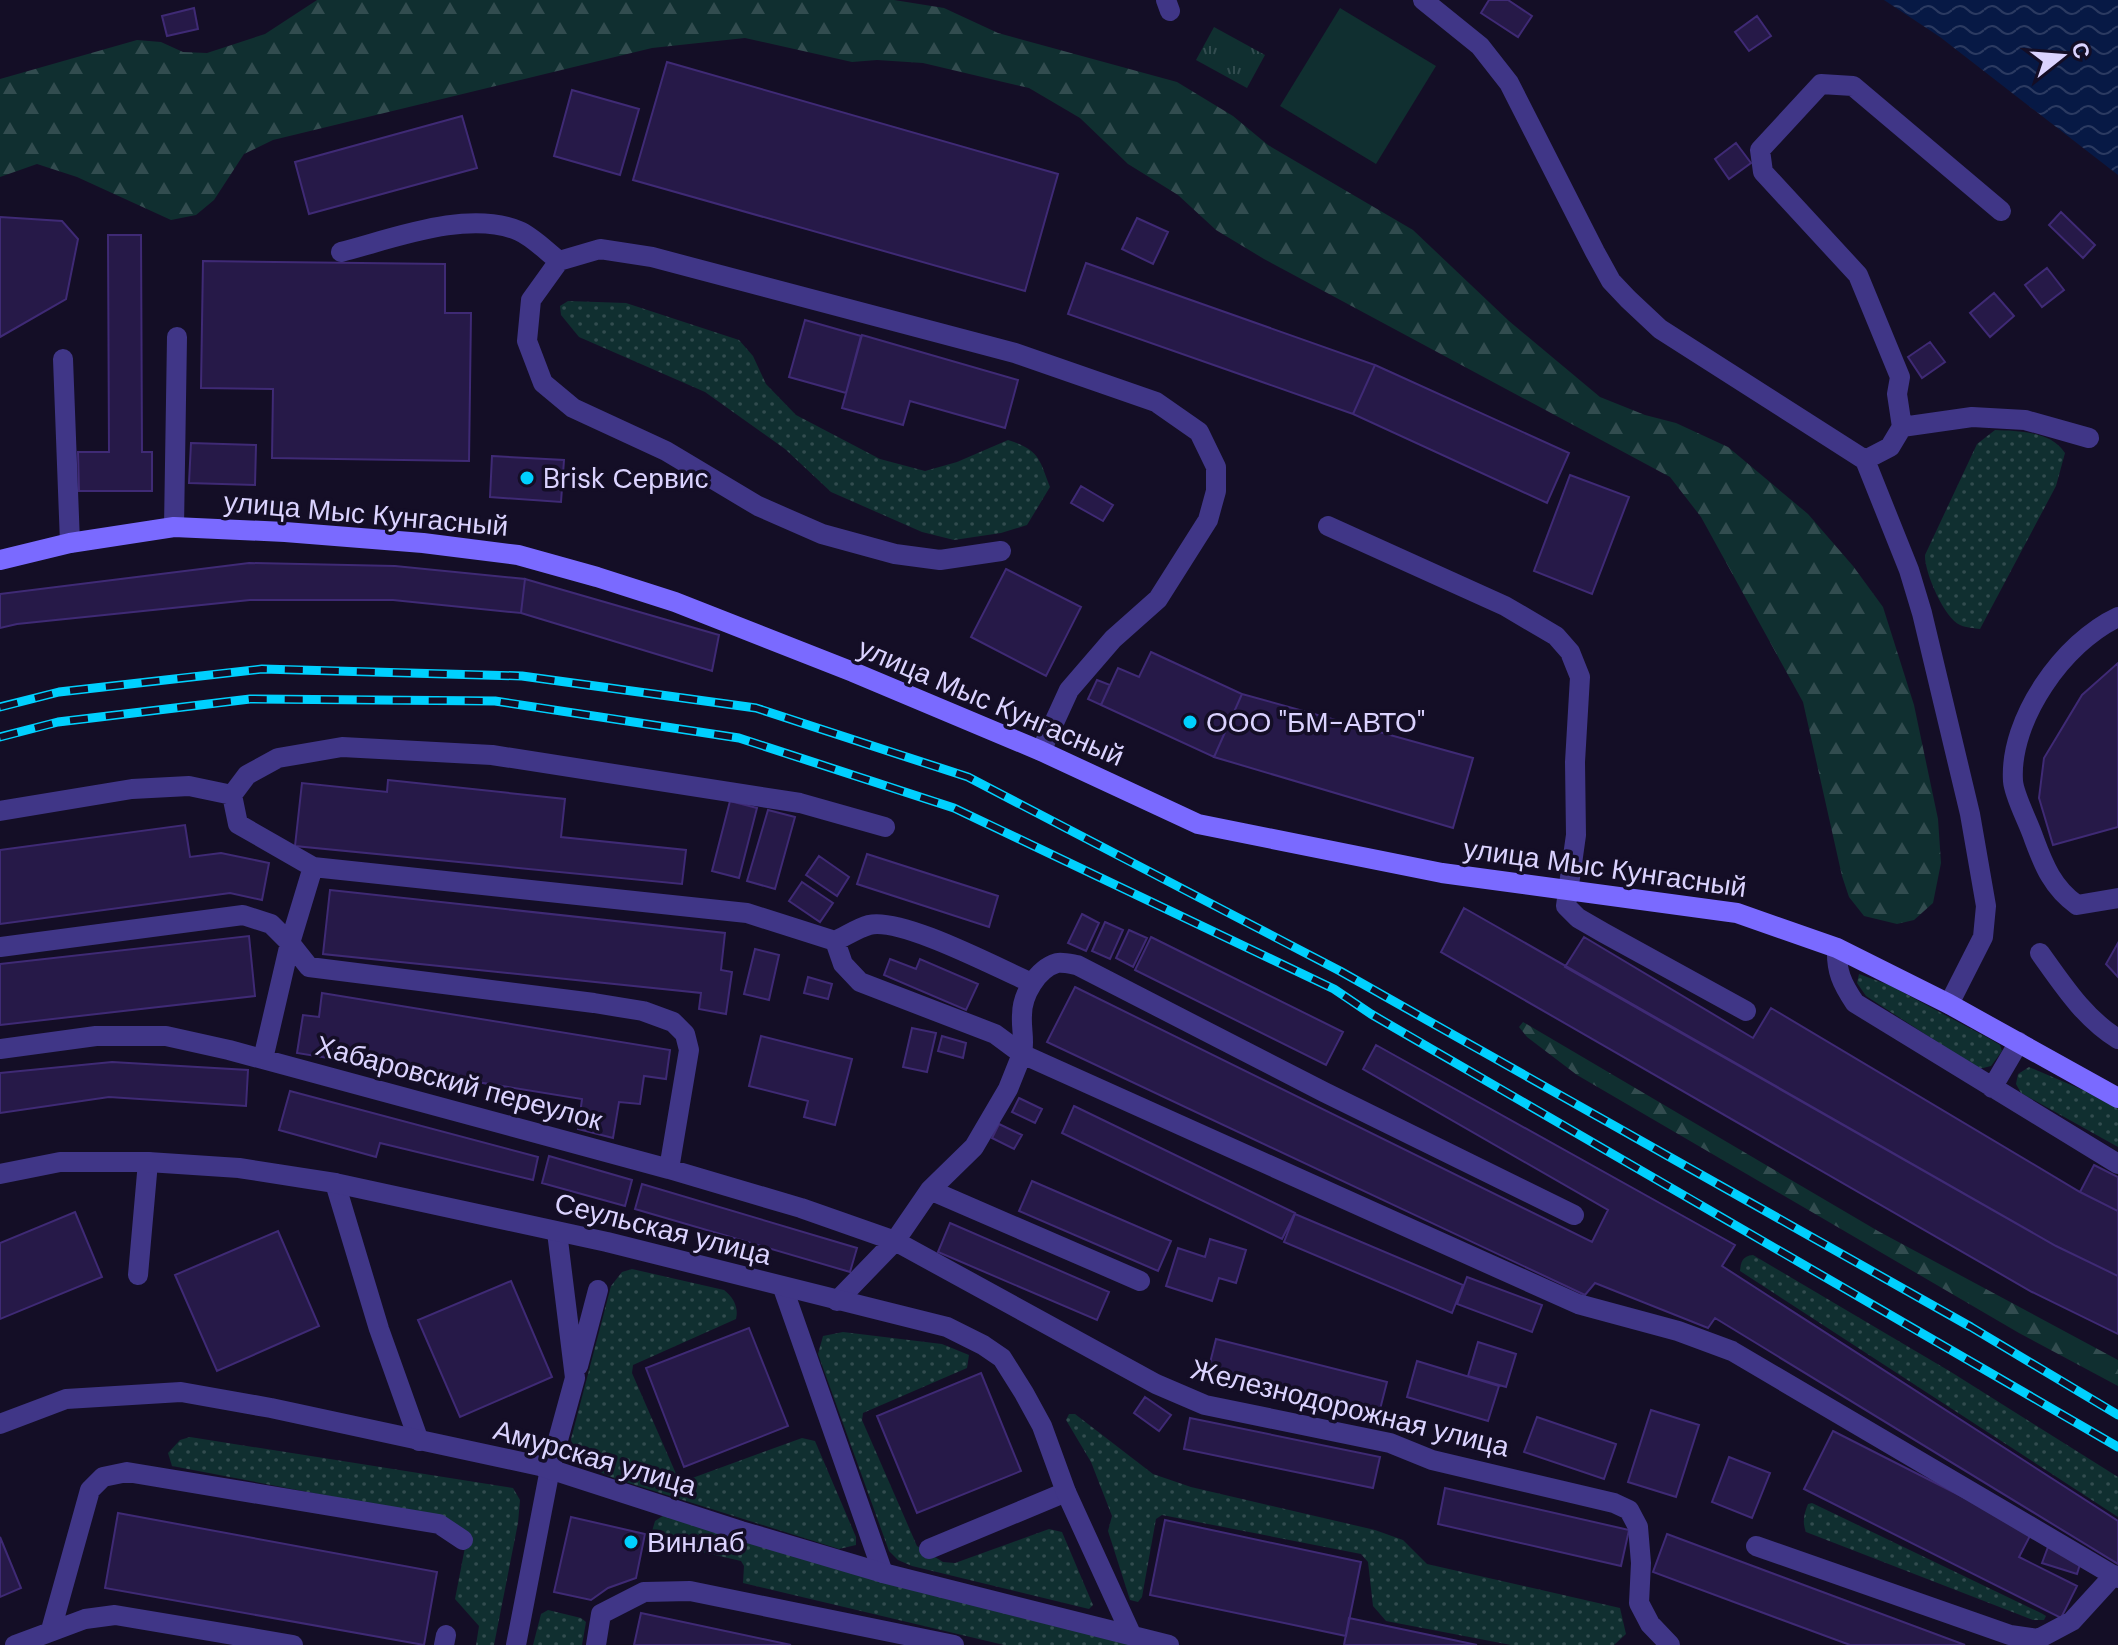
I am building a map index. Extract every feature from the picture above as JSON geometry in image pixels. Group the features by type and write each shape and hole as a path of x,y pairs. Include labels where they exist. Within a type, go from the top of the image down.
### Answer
{"street":[{"path":"1423,0 1480,46 1509,83 1600,262 1611,281 1628,299 1660,329 1865,460 1909,570 1922,613 1970,814 1986,906 1983,937 1949,1004"},
{"path":"1865,460 1890,447 1902,427 1897,394 1900,377 1858,275 1763,172 1760,150 1821,84 1853,86 2001,211"},
{"path":"341,252 458,223 483,224 520,231 559,261"},
{"path":"1001,551 940,560 895,554 822,534 758,506 666,451 573,408 543,383 527,341 531,300 559,261 600,249 652,257 1015,353 1156,402 1199,432 1216,467 1216,491 1208,520 1158,599 1113,639 1069,690 1041,751"},
{"path":"174,527 177,337"},
{"path":"63,359 70,543"},
{"path":"1902,427 1972,417 2025,420 2089,438"},
{"path":"1328,526 1505,606 1556,636 1570,652 1580,677 1575,762 1576,835 1566,906 1578,918 1746,1011"},
{"name":"улица Мыс Кунгасный","path":"0,560 70,543 174,527 407,542 518,555 675,602 853,672 1041,751 1198,824 1442,873 1737,913 1837,948 1949,1004 2118,1098"},
{"path":"2118,617 2100,626 2069,651 2032,706 2015,744 2012,784 2052,881 2063,895 2077,905 2118,898"},
{"path":"885,827 800,803 492,755 342,747 278,758 247,775 232,795 238,824 313,867 747,913 835,941 870,925 891,925 919,933 1032,983"},
{"path":"0,811 132,789 189,786 232,795"},
{"path":"263,1059 290,943 313,867"},
{"path":"0,947 243,915 271,924 309,967 643,1011 673,1022 685,1034 689,1050 669,1169"},
{"path":"835,941 843,964 860,982 995,1034 1022,1054 1578,1304 1678,1331 1732,1351 2116,1577 2072,1621 2042,1642 2010,1635 1756,1546"},
{"path":"1837,948 1836,968 1843,986 1855,1003 2118,1164"},
{"path":"2040,953 2074,1000 2101,1029 2118,1039"},
{"path":"837,1301 895,1241 930,1190 974,1147 1008,1089 1022,1054 1025,1041 1021,1013 1032,983 1058,963 1077,965 1324,1092 1574,1215"},
{"name":"Хабаровский переулок","path":"0,1049 96,1036 166,1036 263,1059 669,1169 801,1208 895,1241"},
{"path":"1992,1088 2019,1042"},
{"name":"Сеульская улица","path":"0,1174 60,1162 148,1162 239,1168 335,1183 607,1242 947,1327 1002,1358 1042,1426 1066,1492 1131,1634"},
{"path":"138,1275 148,1162"},
{"path":"335,1183 379,1329 419,1441"},
{"path":"930,1190 1140,1281"},
{"path":"557,1232 575,1378"},
{"name":"Железнодорожная улица","path":"895,1241 1156,1384 1205,1405 1390,1443 1432,1460 1614,1503 1629,1510 1638,1527 1641,1563 1639,1603 1650,1624 1670,1645"},
{"path":"783,1288 883,1573"},
{"path":"516,1645 550,1469 598,1290"},
{"name":"Амурская улица","path":"0,1424 66,1399 181,1392 271,1408 550,1469 883,1573 1169,1645"},
{"path":"51,1630 90,1490 103,1477 127,1472 439,1524 463,1540"},
{"path":"929,1549 1066,1492"},
{"path":"596,1645 601,1614 644,1592 690,1591 954,1645"},
{"path":"15,1645 85,1619 115,1615 293,1645"}],"green space":[{"path":"317,0 894,0 944,8 998,33 1177,82 1233,116 1268,145 1413,230 1509,321 1600,397 1645,415 1676,423 1728,447 1808,514 1883,607 1914,705 1938,819 1941,863 1933,903 1914,920 1897,924 1864,916 1849,897 1803,702 1701,517 1670,477 1264,259 1216,230 1178,195 1128,164 1080,118 1029,88 923,63 852,62 745,38 652,48 273,140 244,154 214,200 196,215 171,220 77,177 37,164 0,177 0,79 137,40 161,42 183,52 207,53 265,34"},
{"path":"1340,8 1436,66 1376,164 1280,106"},
{"path":"1214,27 1265,55 1247,88 1196,60"},
{"path":"568,301 626,303 739,340 753,356 766,384 796,415 880,459 925,471 957,462 1008,440 1026,447 1036,456 1050,487 1027,525 1001,533 954,540 922,532 831,492 785,449 705,392 579,337 561,315 560,306"},
{"path":"1995,430 2043,436 2065,453 2056,486 1980,629 1960,625 1948,613 1931,582 1925,555 1977,444"},
{"path":"1859,974 1889,985 1990,1039 2000,1045 2002,1051 1991,1066 1979,1069 1866,996 1857,983"},
{"path":"1523,1022 1878,1231 2118,1360 2118,1386 2019,1333 1577,1075 1527,1037 1519,1027"},
{"path":"2029,1067 2118,1109 2118,1147 2021,1093 2016,1084 2018,1074"},
{"path":"1753,1255 1951,1372 2118,1477 2118,1517 1740,1271 1743,1260"},
{"path":"632,1269 724,1290 736,1306 736,1319 633,1365 632,1373 677,1476 683,1480 695,1477 802,1438 815,1441 856,1537 856,1545 839,1549 616,1479 581,1464 573,1451 571,1439 611,1286 622,1272"},
{"path":"843,1332 942,1344 969,1355 967,1368 863,1413 862,1420 917,1546 943,1562 955,1563 1049,1529 1062,1532 1093,1605 1089,1609 912,1566 898,1560 889,1551 818,1354 823,1336"},
{"path":"1069,1414 1075,1414 1153,1474 1191,1487 1375,1530 1403,1540 1427,1564 1620,1608 1626,1634 1614,1645 1511,1645 1386,1621 1373,1606 1368,1562 1361,1554 1162,1515 1156,1519 1142,1597 1138,1602 1130,1600 1108,1531 1112,1516 1091,1462 1066,1420"},
{"path":"190,1437 513,1488 520,1500 518,1523 494,1645 476,1645 479,1626 455,1599 467,1537 438,1517 172,1466 168,1453 180,1440"},
{"path":"1812,1503 2046,1616 2044,1620 2033,1620 1806,1532 1805,1515 1808,1504"},
{"path":"664,1515 1150,1645 1004,1645 743,1583 744,1566 741,1561 654,1541 651,1535 655,1521"},
{"path":"548,1610 586,1622 582,1645 533,1645 541,1614"}],"water":[{"path":"1884,0 2118,0 2118,175 1940,37"}],"building":[{"path":"1489,0 1508,0 1532,16 1518,37 1481,13"},
{"path":"194,8 198,29 167,36 162,16"},
{"path":"1757,16 1771,36 1749,51 1735,32"},
{"path":"667,62 1058,174 1025,291 633,180"},
{"path":"572,90 639,109 620,175 554,156"},
{"path":"462,116 477,168 309,214 295,162"},
{"path":"1736,143 1751,163 1729,179 1715,159"},
{"path":"2061,212 2095,245 2083,258 2049,225"},
{"path":"0,217 62,221 78,239 66,299 0,337"},
{"path":"1137,218 1168,232 1153,264 1122,249"},
{"path":"108,235 141,235 142,452 152,452 152,491 79,491 78,452 109,452"},
{"path":"203,261 445,264 445,313 471,313 469,461 272,458 273,389 201,388"},
{"path":"1086,263 1375,365 1353,414 1068,314"},
{"path":"2047,268 2064,290 2042,307 2025,285"},
{"path":"1994,293 2014,316 1990,337 1970,313"},
{"path":"805,320 861,336 846,393 789,377"},
{"path":"862,335 1018,380 1005,428 910,401 903,425 842,408"},
{"path":"1930,342 1945,362 1922,378 1908,357"},
{"path":"1375,365 1569,453 1547,503 1353,414"},
{"path":"191,443 256,445 255,485 189,483"},
{"name":"Brisk Сервис","path":"492,456 564,460 561,502 490,497"},
{"path":"1570,475 1629,497 1592,594 1534,571"},
{"path":"1081,486 1113,505 1103,521 1071,503"},
{"path":"249,563 395,566 525,579 521,613 393,600 250,600 0,628 0,594"},
{"path":"1006,569 1081,607 1046,676 971,637"},
{"path":"525,579 719,635 712,671 521,613"},
{"path":"1151,652 1242,694 1214,757 1101,705 1118,668 1139,677"},
{"path":"2118,663 2118,827 2053,845 2039,798 2044,758 2082,695"},
{"path":"1097,680 1110,685 1101,705 1088,699"},
{"path":"1242,694 1473,758 1453,828 1214,757"},
{"path":"388,780 565,799 561,837 686,850 682,884 295,846 302,783 387,792"},
{"path":"730,801 757,808 739,878 712,871"},
{"path":"768,810 795,817 775,889 747,881"},
{"path":"185,825 190,857 221,853 269,863 262,900 230,893 0,924 0,850"},
{"path":"867,854 998,896 989,927 857,884"},
{"path":"819,856 849,877 837,896 806,875"},
{"path":"802,882 833,903 820,922 789,901"},
{"path":"330,890 725,933 721,970 732,972 726,1014 699,1009 701,993 323,954"},
{"path":"1464,908 2056,1246 2118,1276 2118,1334 2032,1292 1441,952"},
{"path":"1082,914 1099,923 1086,951 1068,943"},
{"path":"1105,922 1123,930 1110,959 1092,951"},
{"path":"1129,930 1147,938 1133,967 1116,958"},
{"path":"249,936 255,996 0,1025 0,964"},
{"path":"1151,937 1343,1032 1326,1065 1135,970"},
{"path":"1584,937 1753,1038 1771,1008 2080,1192 2118,1211 2118,1276 2056,1246 1565,967"},
{"path":"2118,943 2118,977 2106,964"},
{"path":"755,949 779,955 769,1000 744,994"},
{"path":"890,959 916,969 920,959 978,984 966,1010 884,975"},
{"path":"808,977 832,984 828,999 804,993"},
{"path":"1075,987 1592,1242 1608,1210 1363,1069 1376,1045 1735,1245 1722,1266 2118,1521 2118,1564 1715,1318 1708,1328 1595,1283 1585,1295 1047,1042"},
{"path":"322,993 670,1050 666,1079 644,1076 640,1104 619,1102 613,1138 578,1129 582,1099 297,1053 303,1015 319,1017"},
{"path":"912,1028 936,1033 927,1072 903,1067"},
{"path":"761,1036 852,1059 835,1125 804,1117 808,1101 749,1086"},
{"path":"942,1036 966,1043 963,1058 938,1051"},
{"path":"112,1062 248,1070 246,1106 109,1097 0,1113 0,1073"},
{"path":"290,1091 538,1157 533,1180 380,1143 376,1157 279,1130"},
{"path":"1019,1098 1042,1109 1035,1123 1012,1112"},
{"path":"1074,1106 1295,1213 1282,1239 1062,1133"},
{"path":"999,1124 1022,1135 1014,1149 992,1138"},
{"path":"549,1156 632,1180 625,1206 542,1183"},
{"path":"2094,1165 2118,1177 2118,1211 2080,1192"},
{"path":"1032,1181 1171,1241 1158,1271 1019,1211"},
{"path":"642,1184 857,1248 850,1272 635,1209"},
{"path":"75,1212 102,1277 0,1319 0,1243"},
{"path":"1295,1214 1463,1285 1452,1313 1284,1242"},
{"path":"950,1223 1109,1292 1097,1320 938,1252"},
{"path":"278,1231 319,1326 217,1371 175,1275"},
{"path":"1210,1239 1246,1250 1236,1283 1219,1278 1212,1301 1166,1286 1178,1248 1205,1257"},
{"path":"1467,1277 1542,1305 1532,1332 1457,1304"},
{"path":"511,1281 552,1377 460,1417 418,1320"},
{"path":"749,1328 788,1426 684,1467 646,1368"},
{"path":"1216,1339 1387,1382 1377,1421 1206,1379"},
{"path":"1478,1342 1516,1354 1506,1387 1468,1376"},
{"path":"1417,1361 1499,1386 1488,1421 1407,1397"},
{"path":"981,1373 1021,1471 917,1513 877,1416"},
{"path":"1145,1397 1171,1415 1159,1431 1134,1413"},
{"path":"1651,1410 1699,1425 1676,1497 1628,1482"},
{"path":"1537,1417 1616,1444 1604,1479 1524,1452"},
{"path":"1190,1418 1380,1457 1373,1488 1184,1449"},
{"path":"1833,1431 2032,1532 2019,1557 2077,1586 2061,1618 1804,1489"},
{"path":"1729,1457 1770,1473 1752,1518 1712,1502"},
{"path":"1445,1488 1629,1530 1621,1566 1438,1524"},
{"path":"118,1513 437,1572 424,1645 105,1588"},
{"path":"571,1517 645,1534 636,1578 608,1588 591,1600 554,1592"},
{"path":"1165,1520 1361,1562 1346,1636 1150,1595"},
{"path":"1667,1534 1965,1645 1850,1645 1653,1572"},
{"path":"0,1537 21,1588 0,1597"},
{"path":"2048,1547 2082,1558 2077,1574 2042,1563"},
{"path":"641,1613 791,1645 634,1645"},
{"path":"1349,1618 1477,1645 1344,1645"}],"railway":[{"path":"0,707 59,692 262,669 522,676 756,708 968,777 1340,971 1971,1327 2118,1415"},
{"path":"0,737 58,722 250,699 495,701 739,738 954,808 1334,989 1371,1014 2118,1447"}],"place":[{"name":"Brisk Сервис","path":"527,478"},
{"name":"ООО \"БМ-АВТО\"","path":"1190,722"},
{"name":"Винлаб","path":"631,1542"}]}
